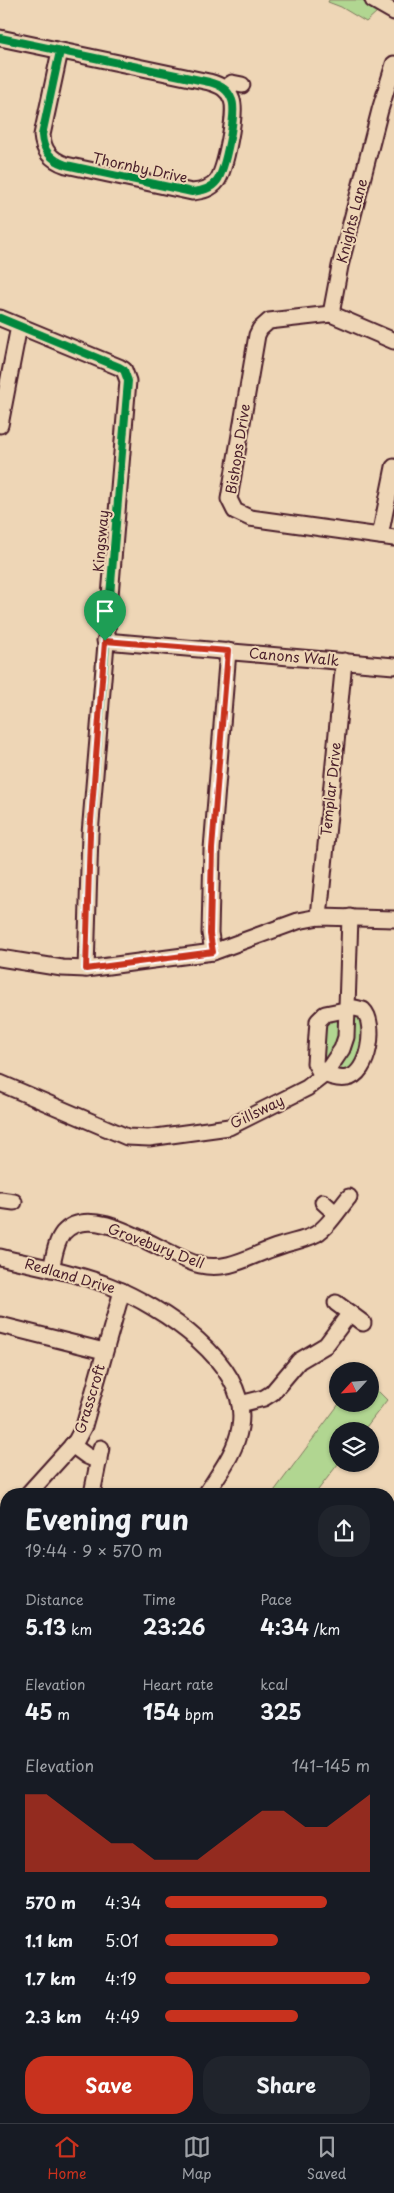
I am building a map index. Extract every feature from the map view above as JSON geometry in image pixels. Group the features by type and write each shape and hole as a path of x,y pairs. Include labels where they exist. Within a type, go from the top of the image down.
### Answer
{"street":[{"path":"373,0 394,12"},
{"path":"0,38 209,82 225,88 232,83 242,85"},
{"name":"Thornby Drive","path":"60,51 42,140 50,156 66,165 184,191 200,191 207,188 218,179 220,174 234,115 232,100 225,88"},
{"name":"Knights Lane","path":"331,314 340,266 380,110 394,64"},
{"path":"331,314 394,341"},
{"name":"Bishops Drive","path":"331,314 269,321 260,329 230,499 235,511 250,518 387,537"},
{"name":"Kingsway","path":"0,318 119,367 127,376 128,381 90,834 86,969"},
{"path":"0,425 19,326"},
{"path":"387,537 394,467"},
{"name":"Canons Walk","path":"105,641 394,666"},
{"path":"213,952 210,934 212,849 228,651"},
{"name":"Templar Drive","path":"318,916 344,661"},
{"path":"0,958 62,968 86,969 213,952 298,921 318,916 394,919"},
{"name":"Gillsway","path":"0,1083 111,1131 139,1138 229,1127 307,1088 325,1074 342,1049 346,1037 350,917"},
{"path":"361,1008 368,1016 369,1032 366,1057 358,1072 349,1078 325,1074 320,1072 316,1066 318,1023 325,1014 361,1008"},
{"name":"Grovebury Dell","path":"51,1269 56,1248 63,1233 84,1222 92,1222 123,1231 195,1264 219,1267 239,1263 270,1249 309,1237 321,1230 349,1197"},
{"path":"323,1202 335,1213"},
{"name":"Redland Drive","path":"0,1257 51,1269 122,1291 178,1325 207,1350 228,1374 240,1404 240,1426 237,1440 210,1488"},
{"name":"Grasscroft","path":"33,1488 72,1445 84,1426 122,1291"},
{"path":"336,1303 363,1323"},
{"path":"240,1404 259,1400 272,1393 299,1361 326,1345 350,1313"},
{"name":"Grasscroft","path":"0,1325 104,1351"},
{"name":"Grasscroft","path":"72,1445 87,1456 100,1454 93,1488"}],"green space":[{"path":"329,0 364,0 378,11 366,22 341,7 328,2"},
{"path":"361,1013 364,1047 354,1072 341,1072 341,1067 348,1053 353,1018 355,1014"},
{"path":"337,1019 340,1032 339,1038 322,1067 322,1021"},
{"path":"379,1392 387,1400 379,1410"},
{"path":"333,1412 378,1412 370,1422 329,1422 329,1472 332,1472 320,1488 276,1488"}],"cycle path":[{"path":"0,38 209,82 223,88 232,100 233,117 227,154 217,181 206,189 192,192 66,165 52,158 44,146 42,135 60,51"},
{"path":"0,318 119,367 124,370 128,381 90,834 86,969"}],"route":[{"path":"105,641 228,651 212,849 210,934 213,952 86,969 90,834 105,641"}]}
